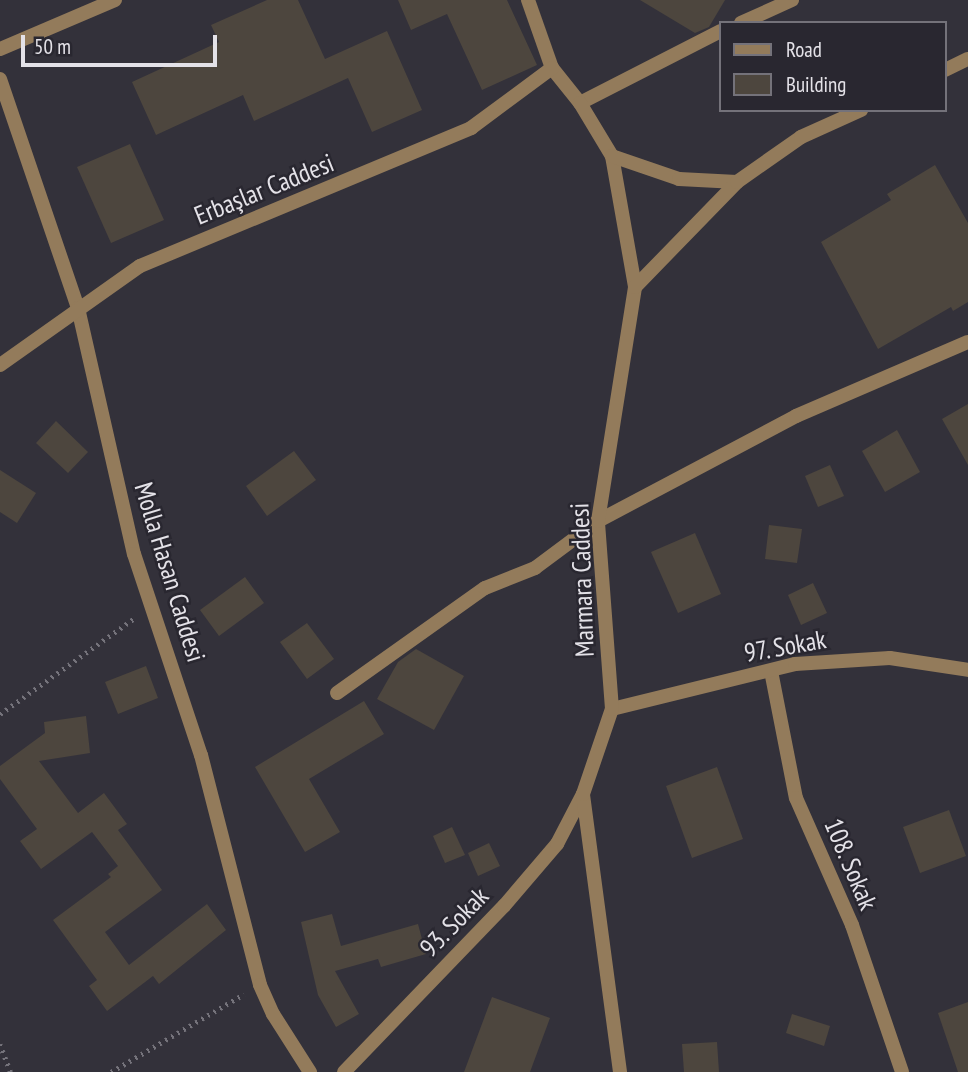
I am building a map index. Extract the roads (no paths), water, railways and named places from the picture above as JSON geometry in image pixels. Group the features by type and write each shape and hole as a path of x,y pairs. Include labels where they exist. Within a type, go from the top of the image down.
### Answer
{"street":[{"path":"0,49 115,0"},
{"path":"528,0 552,68 580,103 612,156 679,179 737,182"},
{"path":"745,21 792,0"},
{"path":"580,103 720,32"},
{"path":"947,69 968,59"},
{"name":"Erbaşlar Caddesi","path":"0,365 140,266 471,128 552,68"},
{"name":"Molla Hasan Caddesi","path":"0,79 78,308 134,554 201,755 260,985 272,1014 310,1072"},
{"path":"635,286 737,182 801,137 857,112"},
{"name":"Marmara Caddesi","path":"612,156 635,286 598,521 612,709 583,793 620,1072"},
{"path":"337,693 485,588 535,568 598,521 796,416 968,342"},
{"name":"97. Sokak","path":"612,709 795,664 890,658 968,670"},
{"name":"108. Sokak","path":"771,671 796,798 852,925 902,1072"},
{"name":"93. Sokak","path":"344,1072 504,906 556,844 583,793"}]}
